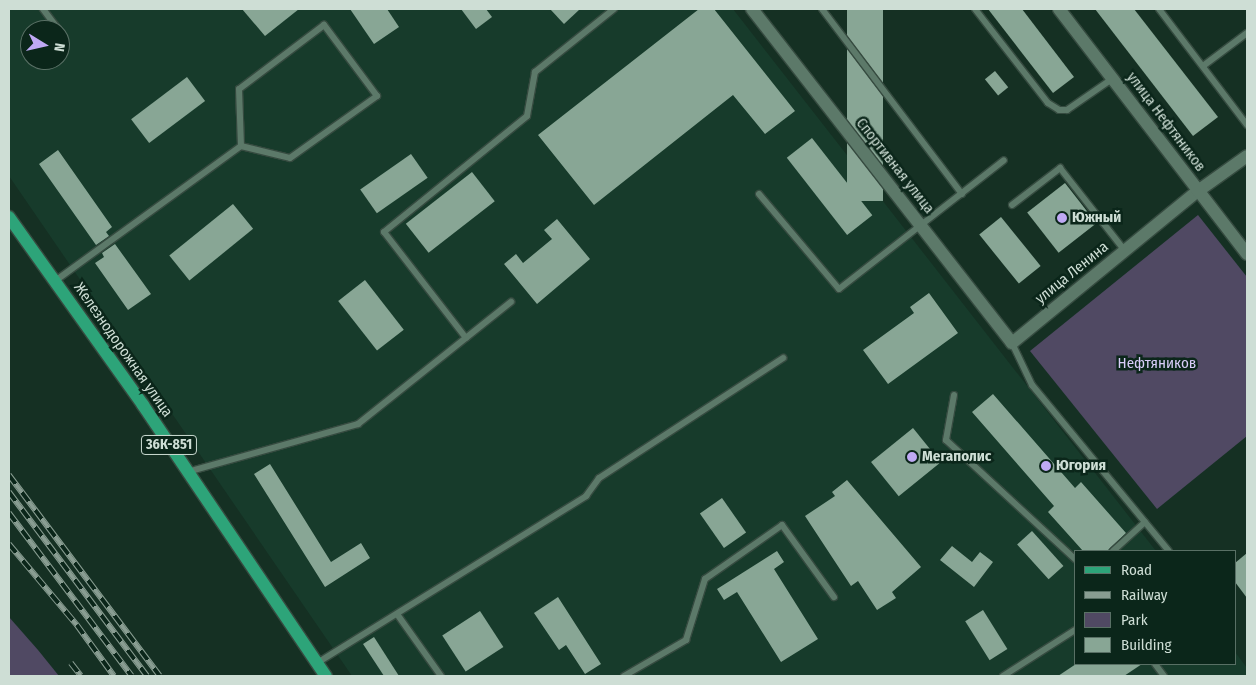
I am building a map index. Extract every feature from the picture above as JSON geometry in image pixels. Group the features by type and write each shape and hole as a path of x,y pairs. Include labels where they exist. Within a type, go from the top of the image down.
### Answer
{"main road":[{"name":"Железнодорожная улица","path":"9,217 187,472 326,676"}],"street":[{"name":"Спортивная улица","path":"752,9 1012,343"},
{"name":"улица Нефтяников","path":"1059,9 1247,254"},
{"name":"улица Ленина","path":"1012,343 1198,191 1247,156"}],"lane":[{"path":"43,9 51,20"},
{"path":"466,338 384,232 527,116 535,72 614,9"},
{"path":"822,9 962,194"},
{"path":"975,9 1048,103 1059,110 1067,110 1112,79"},
{"path":"1159,9 1247,125"},
{"path":"55,281 241,146 290,158 376,96 324,25 240,89 241,146"},
{"path":"1203,66 1247,33"},
{"path":"759,194 839,289 1004,160"},
{"path":"1012,205 1060,168 1125,251"},
{"path":"187,472 358,424 510,302"},
{"path":"1012,343 1032,385 1168,550"},
{"path":"317,663 586,496 599,478 783,358"},
{"path":"954,395 946,440 1074,558"},
{"path":"1114,550 1145,522"},
{"path":"624,676 686,640 705,579 782,525 834,597"},
{"path":"397,614 441,676"},
{"path":"1003,676 1074,631"},
{"path":"1156,665 1164,676"}],"shaded area":[{"path":"9,9 733,9 1155,550 1074,550 1074,665 1236,665 1236,653 1247,668 1247,676 352,676 9,176"}],"green space":[{"name":"Нефтяников","path":"1198,215 1247,277 1247,436 1157,509 1030,351"},
{"path":"9,617 38,650 59,676 9,676"}],"building":[{"path":"242,9 299,9 265,36"},
{"path":"350,9 387,9 399,27 374,44"},
{"path":"461,9 486,9 492,17 476,29"},
{"path":"550,9 580,9 564,24"},
{"path":"699,9 714,9 795,111 765,134 733,95 594,205 538,135"},
{"path":"847,9 883,9 883,201 847,201"},
{"path":"988,9 1022,9 1074,77 1053,93"},
{"path":"1095,9 1134,9 1218,117 1193,136"},
{"path":"995,71 1008,87 998,96 985,79"},
{"path":"187,77 205,101 149,143 131,119"},
{"path":"812,138 872,215 847,235 787,158"},
{"path":"58,150 112,227 106,232 109,236 96,245 39,164"},
{"path":"411,154 428,178 377,213 360,190"},
{"path":"472,172 495,201 429,253 406,224"},
{"name":"Южный","path":"1065,183 1096,223 1059,253 1027,213"},
{"path":"233,204 253,229 189,280 169,256"},
{"path":"1001,217 1041,266 1019,284 979,235"},
{"path":"557,219 590,259 537,304 504,264 516,254 523,263 552,239 544,230"},
{"path":"115,244 151,294 128,310 95,263 104,257 102,253"},
{"path":"365,280 404,330 377,351 338,301"},
{"path":"929,293 958,333 888,384 863,350 914,313 910,307"},
{"path":"993,394 1075,488 1081,482 1126,533 1108,550 1082,550 1048,512 1054,506 972,412"},
{"path":"913,428 941,462 899,496 871,462"},
{"path":"270,464 331,562 361,543 370,558 325,587 254,474"},
{"path":"847,480 921,567 892,592 896,598 877,610 858,581 851,586 805,516 835,496 832,492"},
{"path":"722,498 746,532 724,548 700,513"},
{"path":"1032,531 1063,566 1049,579 1017,544"},
{"path":"952,546 972,562 980,552 993,562 974,587 940,560"},
{"path":"777,551 784,562 774,569 818,639 781,662 737,592 724,600 717,589"},
{"path":"1247,553 1247,598 1236,583 1236,562"},
{"path":"558,597 601,664 585,674 566,645 559,650 534,613"},
{"path":"983,610 1007,649 990,660 965,621"},
{"path":"480,611 503,647 466,672 442,636"},
{"path":"374,637 399,676 384,676 363,644"},
{"path":"1074,665 1140,665 1124,676 1058,676"}],"railway":[{"path":"9,475 160,676"},
{"path":"9,492 147,676"},
{"path":"9,513 132,676"},
{"path":"9,544 77,625 114,676"},
{"path":"71,663 81,676"}],"place":[{"name":"Южный","path":"1062,218"},
{"name":"Мегаполис","path":"912,457"},
{"name":"Югория","path":"1046,466"}]}
